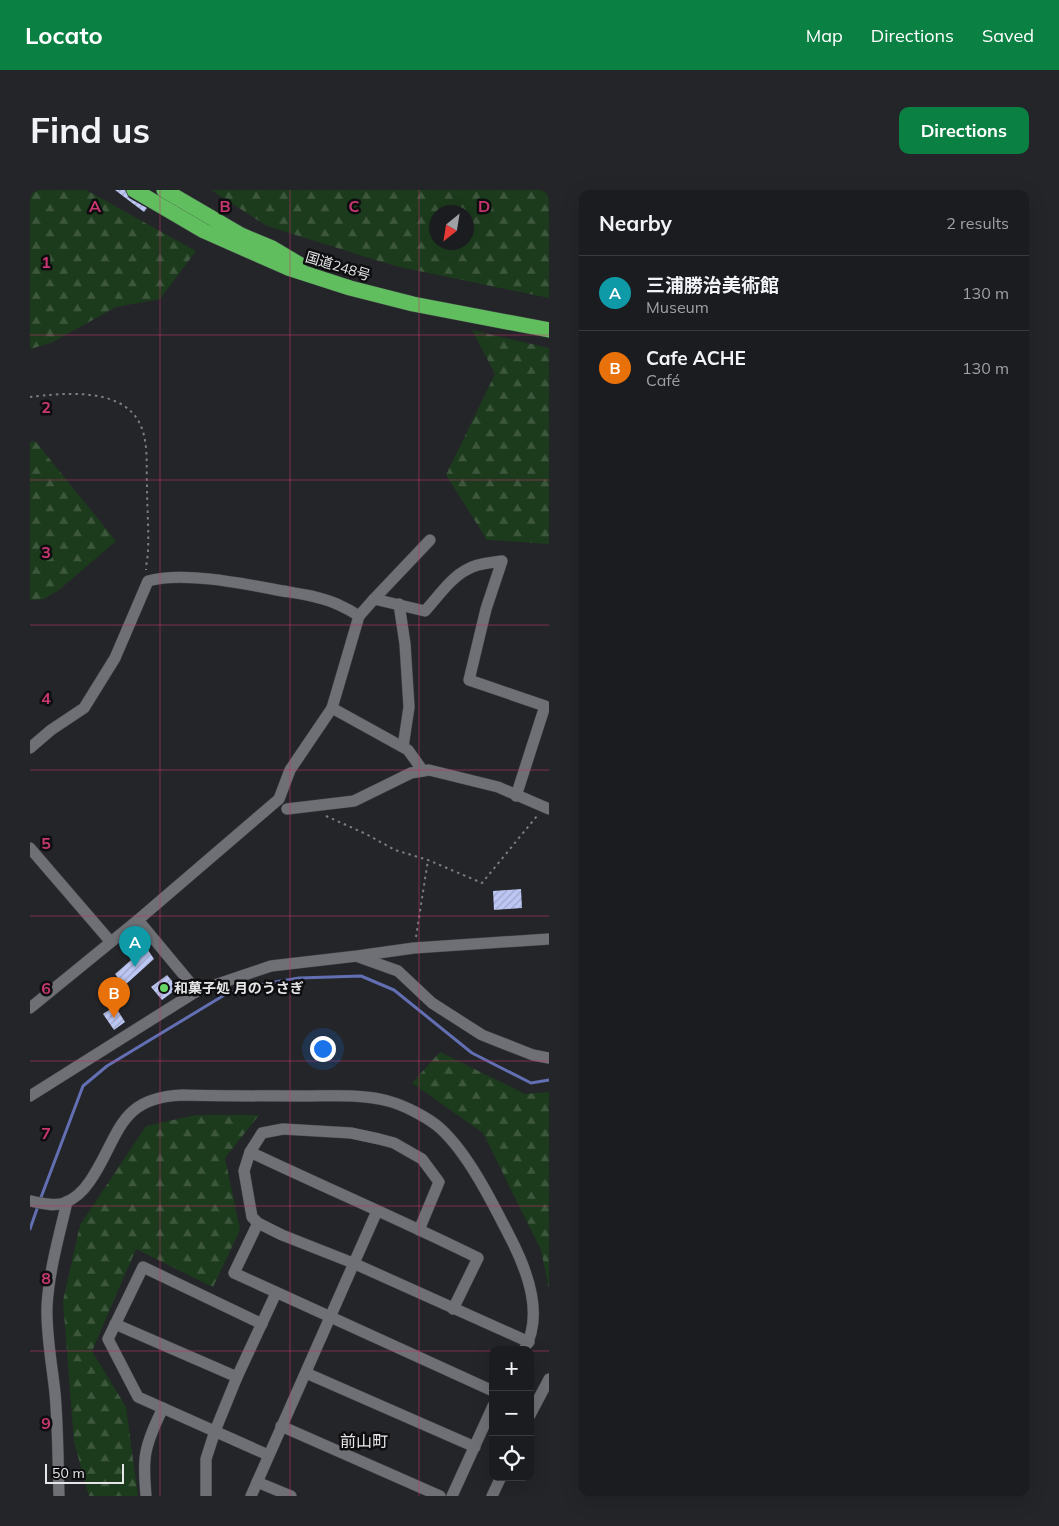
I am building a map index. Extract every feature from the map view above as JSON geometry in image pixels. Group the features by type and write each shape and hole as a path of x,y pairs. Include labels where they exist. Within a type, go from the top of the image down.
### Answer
{"highway":[{"name":"国道248号","path":"134,190 204,231 288,268 350,288 413,304 549,330"},
{"name":"国道248号","path":"148,190 206,224 270,254 300,265 363,284 441,304 549,323"},
{"path":"164,190 241,235 272,248 300,265"}],"street":[{"path":"30,1008 138,920 279,799 290,770 332,708 359,616 430,540"},
{"path":"374,599 425,611 467,569 482,564 502,561 486,609 469,680 545,706 516,796"},
{"path":"30,748 50,730 84,708 115,658 148,581 160,578 189,578 302,594 338,604 359,616"},
{"path":"399,604 405,644 409,707 403,747"},
{"path":"332,708 408,750 422,771"},
{"path":"287,809 354,801 411,772 429,770 498,787 547,808"},
{"path":"30,848 110,941"},
{"path":"138,920 197,992"},
{"path":"30,1096 197,992 272,966 414,948 549,939"},
{"path":"358,956 398,971 432,1003 482,1035 533,1055 549,1058"},
{"path":"30,1200 43,1204 65,1203 77,1196 96,1173 120,1124 130,1113 147,1102 177,1096 346,1096 387,1101 414,1111 440,1128 463,1153 502,1221 524,1265 533,1300 533,1315 527,1346 354,1263 282,1235 258,1223 252,1217 244,1171 250,1152 262,1133 283,1129 351,1133 394,1143 422,1159 439,1182 419,1230"},
{"path":"250,1152 478,1258 452,1309"},
{"path":"58,1496 55,1394 49,1349 47,1307 50,1279 65,1203"},
{"path":"251,1496 377,1211"},
{"path":"258,1223 234,1273 489,1389"},
{"path":"262,1324 143,1267 108,1339 138,1397 268,1455"},
{"path":"206,1496 206,1459 215,1431 237,1377 276,1293"},
{"path":"115,1324 237,1377"},
{"path":"306,1373 475,1447"},
{"path":"534,1405 549,1379"},
{"path":"146,1496 144,1470 146,1452 150,1436 163,1408"},
{"path":"452,1496 489,1415"},
{"path":"281,1426 440,1496"},
{"path":"492,1496 499,1481"},
{"path":"257,1482 290,1496"}],"path":[{"path":"30,397 62,393 98,395 114,401 131,411 140,423 144,438 146,473 148,550 146,568 148,581"},
{"path":"322,815 330,817 395,850 428,860 482,883 547,808"},
{"path":"414,948 428,860"}],"green space":[{"path":"30,190 86,190 196,251 160,299 116,307 51,343 30,349"},
{"path":"211,190 549,190 549,298 395,266 267,226"},
{"path":"472,330 549,348 549,544 487,540 446,475 495,374"},
{"path":"35,441 116,541 59,590 44,599 30,600 30,442"},
{"path":"440,1052 525,1094 549,1092 549,1289 541,1250 483,1133 412,1083"},
{"path":"196,1115 259,1115 225,1158 240,1230 213,1287 136,1249 92,1351 126,1407 138,1496 89,1496 74,1442 63,1301 80,1225 146,1126"}],"building":[{"path":"115,190 125,190 129,198 147,208 144,212"},
{"path":"521,889 522,908 494,910 493,891"},
{"path":"146,947 154,959 124,986 115,974"},
{"name":"和菓子処 月のうさぎ","path":"167,975 178,988 162,1000 151,987"},
{"path":"115,1006 125,1022 114,1030 103,1014"}],"waterway":[{"path":"40,1200 83,1086 107,1066 226,994 269,983 299,978 361,976 394,990 472,1053 531,1083 549,1080"},
{"path":"30,1229 38,1206"}],"place":[{"name":"三浦勝治美術館","path":"135,967"},
{"name":"和菓子処 月のうさぎ","path":"164,988"},
{"name":"Cafe ACHE","path":"114,1018"}],"district":[{"name":"前山町","path":"364,1441"}]}
